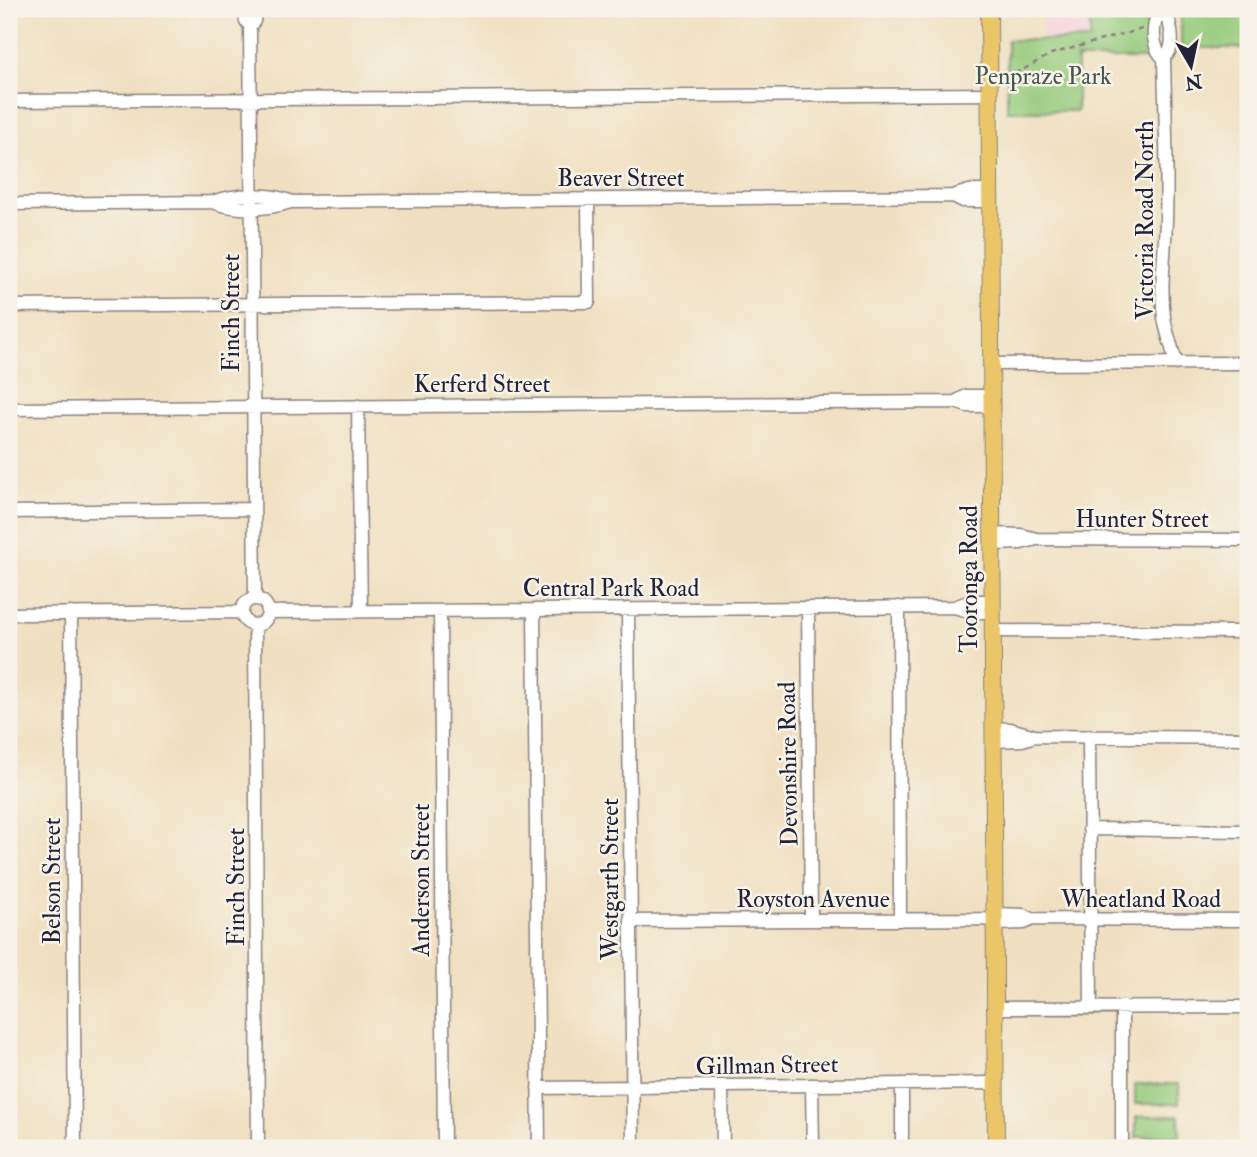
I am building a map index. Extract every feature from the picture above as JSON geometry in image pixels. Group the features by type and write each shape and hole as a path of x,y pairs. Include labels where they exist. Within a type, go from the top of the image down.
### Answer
{"main road":[{"name":"Tooronga Road","path":"989,9 996,1148"}],"street":[{"path":"244,9 256,9"},
{"name":"Finch Street","path":"244,9 250,26 255,599"},
{"name":"Finch Street","path":"250,26 254,21 256,9"},
{"name":"Victoria Road North","path":"1164,58 1166,222 1163,302 1168,339 1176,364"},
{"path":"9,101 989,94"},
{"name":"Beaver Street","path":"9,204 212,202 228,207 251,202 275,206 290,202 953,196 969,191 990,196"},
{"path":"9,306 589,302 588,199"},
{"name":"Victoria Road North","path":"1161,364 1168,339"},
{"path":"991,364 1248,363"},
{"name":"Kerferd Street","path":"9,409 955,402 966,396 991,401"},
{"path":"358,406 360,611"},
{"path":"9,512 254,509"},
{"name":"Hunter Street","path":"992,539 1021,535 1037,539 1248,540"},
{"path":"255,599 264,603 268,612 264,621 255,625 246,621 242,612 246,603 255,599"},
{"name":"Central Park Road","path":"268,612 954,607 971,601 992,607"},
{"path":"899,607 900,920"},
{"name":"Devonshire Road","path":"808,608 811,920"},
{"name":"Westgarth Street","path":"628,609 633,1148"},
{"path":"534,610 539,1148"},
{"name":"Anderson Street","path":"440,611 444,1148"},
{"path":"9,614 242,612"},
{"name":"Belson Street","path":"71,613 75,1148"},
{"name":"Finch Street","path":"255,625 258,1148"},
{"path":"992,631 1248,632"},
{"path":"993,735 1010,729 1035,736 1247,737"},
{"path":"1088,736 1091,1008"},
{"path":"1089,829 1248,831"},
{"name":"Wheatland Road","path":"995,919 1024,915 1033,919 1248,920"},
{"name":"Royston Avenue","path":"631,921 995,919"},
{"path":"1122,1007 1122,1148"},
{"path":"995,1008 1248,1007"},
{"name":"Gillman Street","path":"538,1088 996,1083"},
{"path":"902,1084 902,1148"},
{"path":"812,1085 813,1148"},
{"path":"723,1086 723,1148"}],"path":[{"path":"1005,73 1026,68 1051,54 1142,29"}],"shaded area":[{"path":"1007,9 1090,9 1090,40 1042,40 1042,10"}],"green space":[{"name":"Penpraze Park","path":"1090,9 1147,9 1147,59 1077,59 1077,111 1007,111 1007,40 1090,40"},
{"name":"Penpraze Park","path":"1181,9 1248,9 1248,48 1181,48"},
{"path":"1135,1084 1179,1084 1179,1104 1135,1104"},
{"path":"1179,1116 1180,1136 1136,1137 1136,1117"}]}
